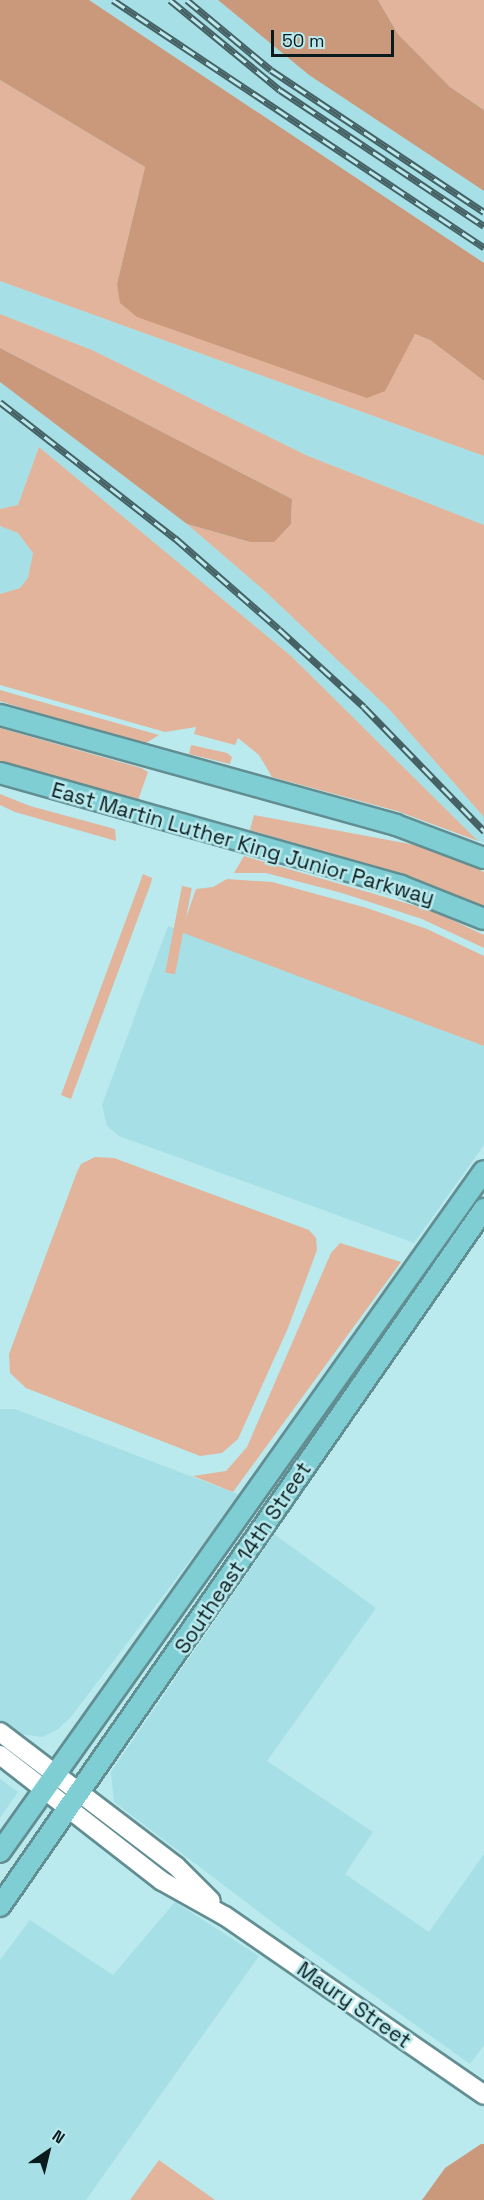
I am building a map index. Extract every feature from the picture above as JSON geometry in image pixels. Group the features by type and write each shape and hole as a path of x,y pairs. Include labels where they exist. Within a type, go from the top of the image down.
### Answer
{"main road":[{"path":"0,715 396,825 484,858"},
{"name":"East Martin Luther King Junior Parkway","path":"0,773 401,886 484,919"},
{"name":"Southeast 14th Street","path":"0,1852 484,1171"},
{"name":"Southeast 14th Street","path":"0,1906 81,1794 405,1320 484,1209"},
{"name":"Maury Street","path":"0,1732 176,1866 225,1916"},
{"name":"Maury Street","path":"0,1755 43,1791 162,1881 225,1916 484,2095"}],"shaded area":[{"path":"0,0 89,0 484,263 484,381 430,340 415,334 385,391 367,398 137,317 120,303 117,284 145,167 0,80"},
{"path":"89,0 218,0 309,75 484,191 484,263"},
{"path":"218,0 378,0 398,34 450,87 484,110 484,191 309,75"},
{"path":"378,0 484,0 484,110 450,87 398,34"},
{"path":"0,80 145,167 117,284 405,349 415,334 430,340 484,381 484,456 0,281"},
{"path":"0,281 484,456 484,525 308,456 92,350 0,314"},
{"path":"0,314 92,350 308,456 484,525 484,817 388,708 267,593 187,524 250,542 291,524 292,499 0,348"},
{"path":"0,348 292,499 291,524 274,542 250,542 187,524 0,382"},
{"path":"0,382 187,524 267,593 388,708 484,817 484,842 478,841 291,656 39,447 18,506 0,509"},
{"path":"39,447 291,656 478,841 397,811 272,777 259,755 238,738 235,745 194,734 196,727 165,732 0,685 0,594 20,588 28,578 33,553 18,533 0,526 0,509 18,505"},
{"path":"0,526 18,533 33,553 28,578 20,588 0,594"},
{"path":"0,690 159,735 146,743 28,710 0,701"},
{"path":"0,728 141,768 148,772 138,800 0,761"},
{"path":"191,745 227,753 232,757 230,764 189,754"},
{"path":"0,794 30,806 115,829 116,841 15,812 0,805"},
{"path":"254,815 415,845 466,863 484,872 484,907 407,875 250,830"},
{"path":"244,856 433,911 484,935 484,948 422,919 342,893 266,873 234,873"},
{"path":"143,874 152,878 151,883 71,1099 61,1095"},
{"path":"227,879 272,882 367,908 427,929 484,956 484,1046 181,932 196,889 213,887"},
{"path":"182,886 192,888 175,974 165,972"},
{"path":"168,926 484,1046 484,1145 414,1243 119,1136 107,1126 102,1105"},
{"path":"95,1157 114,1158 309,1230 316,1238 317,1250 288,1328 238,1439 222,1453 200,1456 26,1388 10,1373 9,1354 77,1172 81,1164"},
{"path":"340,1243 401,1262 233,1492 193,1476 226,1471 247,1447 331,1253"},
{"path":"0,1409 15,1409 240,1495 70,1718 57,1730 42,1737 20,1734 0,1722"},
{"path":"274,1534 376,1608 267,1761 373,1832 345,1874 429,1932 484,1854 484,2045 470,2064 284,1931 114,1802 111,1772"},
{"path":"0,1779 18,1792 0,1818"},
{"path":"175,1902 259,1956 86,2200 0,2200 0,1960 30,1920 113,1975"},
{"path":"484,2144 484,2200 422,2200 445,2168"},
{"path":"159,2160 215,2200 130,2200"}],"railway":[{"path":"113,0 484,247"},
{"path":"170,0 280,90 484,226"},
{"path":"187,0 271,70 484,212"},
{"path":"0,402 175,538 279,629 364,707 484,831"}]}
